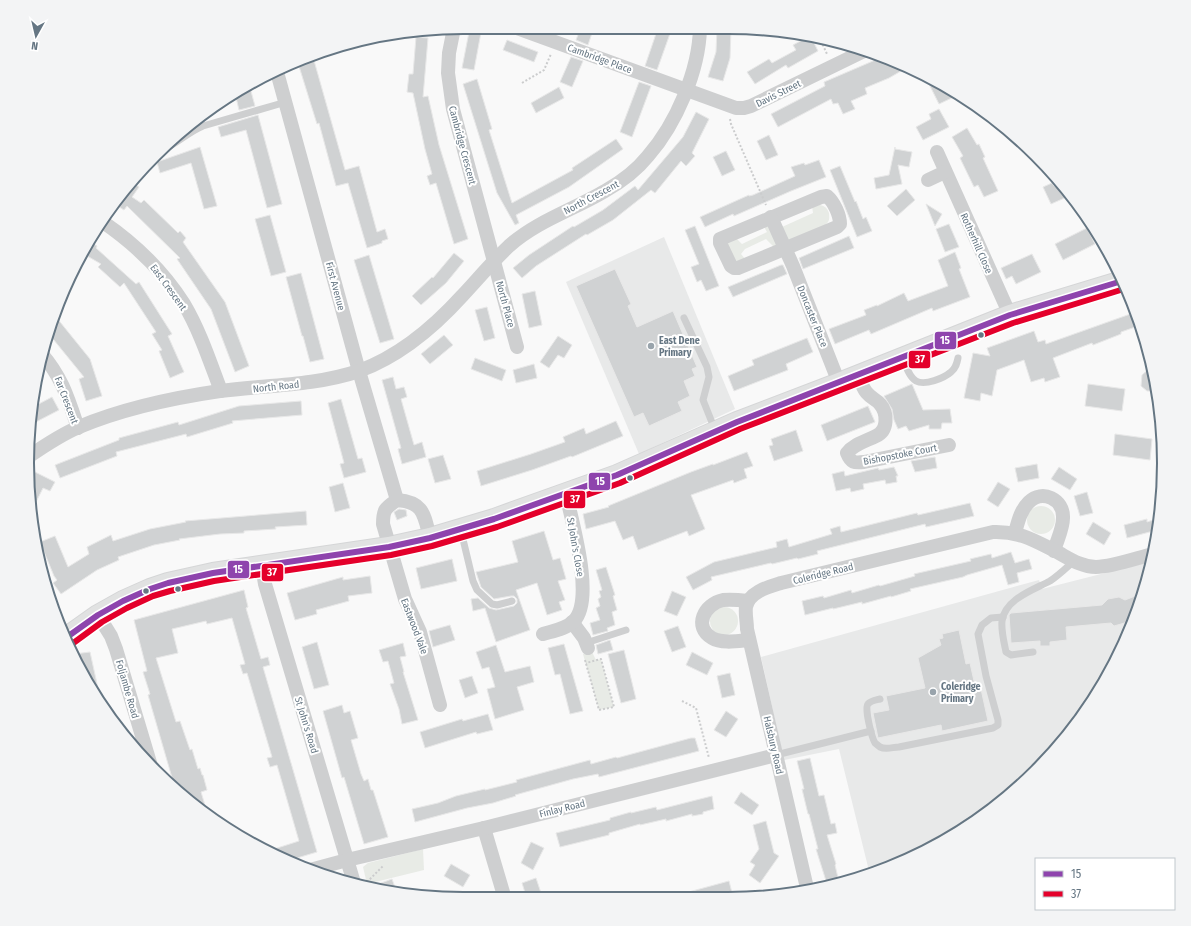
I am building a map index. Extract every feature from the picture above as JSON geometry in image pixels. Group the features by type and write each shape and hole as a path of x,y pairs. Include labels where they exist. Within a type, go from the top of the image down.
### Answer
{"street":[{"name":"Cambridge Crescent","path":"452,34 448,53 448,73 458,134 495,260"},
{"name":"Cambridge Place","path":"534,34 686,89"},
{"name":"North Crescent","path":"495,260 525,234 621,182 648,156 662,138 675,114 691,78 698,50 699,34"},
{"name":"Davis Street","path":"686,89 728,106 744,108 857,54"},
{"name":"First Avenue","path":"278,76 359,371 397,500"},
{"name":"Rotherhill Close","path":"937,152 1010,314"},
{"path":"928,180 945,172"},
{"path":"827,196 831,200 840,220 840,224 837,227 785,249 738,268 734,268 731,266 720,240 771,217 820,197 827,196"},
{"name":"Doncaster Place","path":"771,217 839,383"},
{"name":"East Crescent","path":"106,225 135,246 151,261 184,304 197,330 221,391"},
{"name":"North Place","path":"495,260 517,347"},
{"name":"North Road","path":"34,453 78,428 136,408 221,391 299,384 359,371 387,358 427,332 460,299 495,260"},
{"path":"70,635 123,601 168,583 213,573 389,547 460,530 617,475 736,422 839,383 1010,314 1117,282"},
{"name":"Far Crescent","path":"47,360 56,371 66,390 78,428"},
{"name":"Bishopstoke Court","path":"858,375 868,394 881,405 886,414 884,430 879,435 851,448 847,453 849,459 854,463 949,445"},
{"name":"St John's Close","path":"566,494 582,570 583,587 580,610 577,617 572,622"},
{"path":"1015,533 1022,512 1031,500 1035,497 1042,496 1056,500 1060,505 1063,518 1054,551"},
{"path":"389,547 383,524 383,514 388,506 397,500 408,500 417,505 423,512 430,538"},
{"name":"Coleridge Road","path":"748,601 753,595 760,591 781,583 993,532 1015,533 1027,537 1087,566 1097,567 1147,555"},
{"name":"Eastwood Vale","path":"389,547 405,599 420,632 440,705"},
{"name":"St John's Road","path":"262,566 265,584 352,877"},
{"path":"748,601 731,600 716,602 704,614 702,627 713,639 723,641 749,640"},
{"name":"Halsbury Road","path":"748,601 746,607 746,622 749,640 806,885"},
{"name":"Foljambe Road","path":"98,616 111,636 116,649 147,753"},
{"path":"543,634 565,627 572,622 587,645"},
{"name":"Finlay Road","path":"320,867 776,755"},
{"path":"484,828 502,892"}],"lane":[{"path":"182,138 203,126 286,102"},
{"path":"684,318 709,377 703,400 715,432"},
{"path":"902,357 910,374 916,380 924,382 943,377 952,372 956,367 958,358"},
{"path":"460,530 473,581 477,590 492,604 497,605 512,601"},
{"path":"1033,652 1011,654 1006,652 1002,635 1005,610 1013,602 1029,591 1050,581 1064,571 1074,561"},
{"path":"880,699 869,702 867,705 871,731 875,743 880,747 886,748 964,735 993,728 998,725 998,720 991,700 978,634 982,625 986,621 991,618 1003,617"},
{"path":"587,645 626,630"},
{"path":"776,755 871,731"}],"path":[{"path":"522,83 544,70 556,42"},
{"path":"728,106 732,124 771,217"},
{"path":"586,663 601,659 614,707 599,710 582,650 587,645"},
{"path":"682,702 696,708 712,771"},
{"path":"368,881 398,848"}],"shaded area":[{"path":"820,205 825,207 829,213 828,222 815,231 789,242 782,227 813,213 812,206"},
{"path":"766,224 778,244 775,248 766,239 745,249 741,254 746,260 736,262 726,246 729,240 735,237 742,244 767,232 763,225"},
{"name":"East Dene Primary","path":"664,237 735,409 639,454 566,282"},
{"path":"1041,506 1047,507 1051,510 1054,514 1054,526 1051,530 1047,533 1041,534 1035,533 1031,530 1028,526 1027,520 1028,514 1031,510 1035,507"},
{"name":"Coleridge Primary","path":"1145,563 1134,601 1113,653 1100,678 1085,701 1051,746 1011,786 966,820 918,848 868,868 839,749 784,760 761,657 1039,580 1042,589"},
{"path":"724,607 734,611 738,621 734,631 724,635 714,631 710,621 714,611"},
{"path":"592,652 596,660 601,659 614,707 599,710 583,654"},
{"path":"423,849 424,870 373,882 366,881 363,867 368,863"}],"building":[{"path":"469,34 481,34 474,70 462,68"},
{"path":"578,34 592,34 588,45 576,40"},
{"path":"656,34 670,34 657,70 645,66"},
{"path":"717,34 731,34 730,58 723,81 708,77 716,52"},
{"path":"416,37 428,38 423,97 428,96 439,145 468,239 454,244 436,183 430,185 427,176 432,174 413,93 407,92 409,74 413,74"},
{"path":"507,40 538,52 534,62 503,50"},
{"path":"801,40 812,42 818,51 788,68 786,65 755,84 747,72 769,59 772,63 796,50 793,45"},
{"path":"571,57 583,61 572,87 560,82"},
{"path":"875,60 901,71 865,88 867,94 851,101 855,109 843,114 838,103 833,104 831,99 778,127 771,114 825,86 824,82"},
{"path":"314,61 345,170 359,166 377,232 385,229 388,239 382,241 382,243 367,248 348,183 336,186 319,123 317,124 299,67"},
{"path":"477,79 492,129 489,130 512,203 573,170 572,168 616,139 623,149 569,187 516,215 519,223 515,225 497,193 463,84"},
{"path":"639,82 651,86 632,137 620,132"},
{"path":"929,84 953,97 939,104"},
{"path":"559,87 564,98 536,113 531,103"},
{"path":"251,90 255,106 239,110 236,99"},
{"path":"939,109 949,127 923,140 916,127 931,119 929,114"},
{"path":"696,112 709,119 692,153 695,156 686,166 681,161 655,193 651,190 613,220 587,235 586,234 536,266 522,278 513,268 529,255 573,226 574,227 603,210 635,186 638,190 683,137"},
{"path":"258,115 282,204 267,208 246,130 221,137 218,127"},
{"path":"967,128 977,145 979,144 985,157 983,158 998,191 984,197 978,185 974,187 960,158 963,156 952,137"},
{"path":"769,135 778,155 766,160 757,141"},
{"path":"200,147 217,206 204,209 191,163 160,173 157,163"},
{"path":"895,147 895,149 912,152 909,167 898,165 902,184 876,189 874,178 889,175"},
{"path":"726,151 735,170 722,176 713,157"},
{"path":"819,160 826,177 734,216 733,214 705,227 700,217 795,176 791,167 804,163 805,165"},
{"path":"840,166 863,219 866,217 872,231 857,237 830,170"},
{"path":"1052,183 1065,198 1051,204 1043,187"},
{"path":"136,185 139,187 132,197 141,203 144,200 178,233 180,231 186,238 183,242 225,302 249,366 235,372 211,309 177,259 180,258 127,206 124,210 119,207"},
{"path":"906,189 915,200 897,216 887,206"},
{"path":"926,204 942,214 935,226"},
{"path":"270,215 286,272 271,276 255,219"},
{"path":"949,224 959,247 945,252 936,229"},
{"path":"695,226 719,286 706,291 701,280 697,282 691,267 699,264 685,230"},
{"path":"1087,228 1095,244 1063,260 1055,244"},
{"path":"849,236 854,248 803,269 799,258"},
{"path":"94,244 97,246 96,248 136,284 139,282 172,334 168,336 184,372 170,378 159,351 162,350 152,334 156,332 124,283 120,287 98,267 101,264 87,256"},
{"path":"955,252 961,268 959,269 970,297 933,311 932,308 871,334 869,330 835,344 829,329 866,315 864,310 877,306 904,293 908,301 948,286 938,260"},
{"path":"454,253 464,261 446,283 421,305 412,296 432,277 433,278"},
{"path":"1032,254 1041,272 1016,284 1012,276 1006,279 1001,268"},
{"path":"369,255 394,339 380,343 354,260"},
{"path":"783,265 787,274 733,297 728,287"},
{"path":"615,269 631,304 628,306 637,327 673,311 697,367 692,369 695,376 684,381 690,396 678,402 682,411 649,426 643,413 634,417 576,286"},
{"path":"301,273 324,359 310,362 286,277"},
{"path":"535,291 542,325 529,328 522,294"},
{"path":"487,307 495,338 484,341 475,310"},
{"path":"1130,314 1135,327 1093,345 1092,343 1053,358 1060,377 1045,382 1044,378 1031,382 1024,360 997,370 992,396 981,393 980,401 964,398 973,353 990,356 987,348 1034,331 1038,342 1045,340 1046,344"},
{"path":"59,320 90,359 102,396 86,401 79,379 84,377 53,339"},
{"path":"444,335 453,345 430,364 421,354"},
{"path":"558,336 572,345 564,358 558,355 549,368 540,362"},
{"path":"807,338 813,352 786,364 788,370 734,391 728,376 754,365 752,360"},
{"path":"475,358 506,370 502,381 471,369"},
{"path":"534,364 537,378 516,383 513,370"},
{"path":"1147,371 1151,391 1147,391 1141,386 1142,375"},
{"path":"393,377 396,389 404,387 407,397 401,399 414,445 422,442 426,457 402,464 398,449 401,448 382,380"},
{"path":"912,384 923,410 950,409 952,423 942,423 941,429 929,429 929,425 909,431 906,426 898,429 894,420 892,409 884,396"},
{"path":"1088,384 1125,389 1122,411 1085,406"},
{"path":"52,397 59,410 36,422 38,404"},
{"path":"341,399 358,459 362,458 366,472 344,478 340,464 344,463 328,403"},
{"path":"301,401 302,415 232,421 233,423 187,437 186,434 116,452 117,456 60,478 55,465 119,440 119,438 178,422 179,425 239,406"},
{"path":"868,406 875,422 827,441 821,425"},
{"path":"616,421 623,436 572,457 571,456 481,486 477,471 565,442 563,437 584,428 586,434"},
{"path":"796,430 803,451 774,461 769,446 773,445 771,439"},
{"path":"1115,434 1152,439 1150,460 1113,455"},
{"path":"747,452 753,466 744,469 747,478 734,483 733,480 691,495 705,529 689,536 687,531 638,550 633,536 623,540 615,521 586,529 583,514 609,507 608,506 691,472"},
{"path":"443,455 451,479 435,483 428,459"},
{"path":"935,457 937,468 915,472 911,461"},
{"path":"1037,464 1039,478 1018,482 1015,468"},
{"path":"894,467 898,476 896,476 897,482 886,484 885,480 863,484 864,489 851,492 850,488 836,491 832,474 844,471 845,476 878,468 879,470"},
{"path":"1059,467 1077,479 1070,490 1051,479"},
{"path":"34,473 55,482 50,491 43,488 36,502 35,491"},
{"path":"998,482 1010,489 998,507 987,500"},
{"path":"343,483 350,508 335,512 329,487"},
{"path":"1087,492 1093,513 1080,516 1074,496"},
{"path":"970,503 974,516 926,527 925,524 817,551 818,554 798,559 771,563 711,577 712,580 693,590 686,577 714,562 777,547 776,542 787,539 789,547 832,534 830,529 840,526 841,532 917,513 918,515"},
{"path":"399,509 406,510 407,516 397,520 394,512"},
{"path":"306,511 307,525 275,527 276,529 244,531 244,533 220,534 179,539 180,540 154,545 118,557 119,560 97,570 61,594 53,583 57,580 42,547 41,542 55,536 68,567 89,554 87,547 111,535 113,541 150,529 186,522 185,521"},
{"path":"1147,519 1147,522 1153,520 1151,532 1127,538 1124,525"},
{"path":"1093,522 1111,533 1104,545 1086,534"},
{"path":"544,531 553,560 560,558 566,579 558,581 565,600 559,602 562,610 547,615 537,583 516,590 530,630 496,642 485,608 473,611 471,599 478,598 489,608 496,610 514,606 517,603 517,599 514,596 511,596 494,599 481,587 476,572 518,562 512,541"},
{"path":"1011,552 1015,563 1029,559 1032,569 1017,573 1019,582 1008,585 1002,565 963,577 910,589 911,591 891,597 805,615 802,601 823,596 824,598 851,590 852,593 915,576 914,574 971,561 970,559 991,554 992,558"},
{"path":"452,559 457,581 421,589 416,568"},
{"path":"606,567 615,595 613,596 617,610 612,612 615,625 607,628 608,631 593,635 590,623 600,620 596,608 600,606 598,599 601,597 599,591 602,590 596,570"},
{"path":"370,576 372,593 348,596 349,601 316,610 317,614 295,620 287,593 343,577 343,580"},
{"path":"244,590 248,607 246,608 261,659 268,657 270,665 263,667 317,852 297,858 275,849 299,841 277,765 270,767 267,758 272,757 247,673 243,674 240,665 245,664 232,618 207,624 206,621 172,629 178,653 156,658 176,722 180,721 190,750 192,749 198,769 200,768 203,775 207,790 201,792 205,805 172,778 148,695 150,694 143,672 147,671 134,620"},
{"path":"672,591 686,597 677,616 664,611"},
{"path":"1136,596 1126,623 1114,626 1111,623 1066,627 1067,640 1050,642 1050,646 1040,646 1040,641 1011,643 1009,615 1011,613 1102,605 1108,599 1119,597 1125,600"},
{"path":"450,625 455,640 433,647 429,631"},
{"path":"678,626 686,647 672,652 664,631"},
{"path":"959,630 966,664 970,663 976,690 981,689 988,721 942,731 941,725 878,738 873,713 889,710 886,696 925,688 918,658 941,645 939,639 943,638 942,634"},
{"path":"610,640 613,650 598,654 596,645"},
{"path":"317,642 329,685 314,689 302,647"},
{"path":"403,643 406,656 400,657 403,672 418,720 402,724 399,709 390,684 394,683 388,661 383,662 379,650"},
{"path":"564,644 583,711 570,714 560,674 555,675 548,648"},
{"path":"496,645 505,672 530,666 534,682 517,687 524,710 495,719 487,689 495,687 489,667 482,669 476,652"},
{"path":"624,650 636,699 621,703 608,654"},
{"path":"90,652 98,689 91,678 78,653"},
{"path":"692,652 713,663 707,675 686,665"},
{"path":"730,673 735,695 722,698 717,676"},
{"path":"472,676 478,693 465,698 459,680"},
{"path":"342,705 344,713 350,711 358,738 351,740 361,774 364,781 368,779 371,790 373,790 388,837 364,844 344,777 342,778 323,711"},
{"path":"726,711 738,719 726,737 714,730"},
{"path":"488,714 493,730 477,734 476,732 425,748 420,732 462,719 463,721"},
{"path":"695,738 699,751 599,777 598,774 573,779 515,795 516,796 493,803 467,808 415,822 412,809 438,803 456,796 517,782 516,780 590,760 591,764"},
{"path":"810,758 819,796 824,795 831,824 835,823 837,833 827,835 836,864 838,877 826,880 816,849 818,849 802,789 804,789 797,761"},
{"path":"741,792 759,805 752,815 734,803"},
{"path":"712,796 714,809 703,812 703,814 692,816 692,814 666,821 666,819 640,824 609,833 609,835 560,847 556,833 610,820 610,818 631,812 656,807 657,810"},
{"path":"766,821 774,853 779,856 760,883 749,875 755,865 750,862 759,849 753,825"},
{"path":"531,842 544,848 533,870 521,863"},
{"path":"451,864 470,875 463,887 444,876"},
{"path":"536,878 541,892 525,892 522,883"},
{"path":"392,879 395,886 379,884"},
{"path":"729,881 732,892 728,892 689,892"}],"transit line":[{"name":"15","path":"70,635 98,615 123,601 168,583 213,573 389,547 430,538 494,519 617,475 737,422 1010,315 1117,283"},
{"name":"37","path":"74,643 102,622 127,608 153,596 170,591 214,581 391,555 432,546 497,527 620,483 740,429 1013,323 1120,290"}],"place":[{"name":"East Dene Primary","path":"651,346"},
{"name":"Coleridge Primary","path":"933,692"}]}
